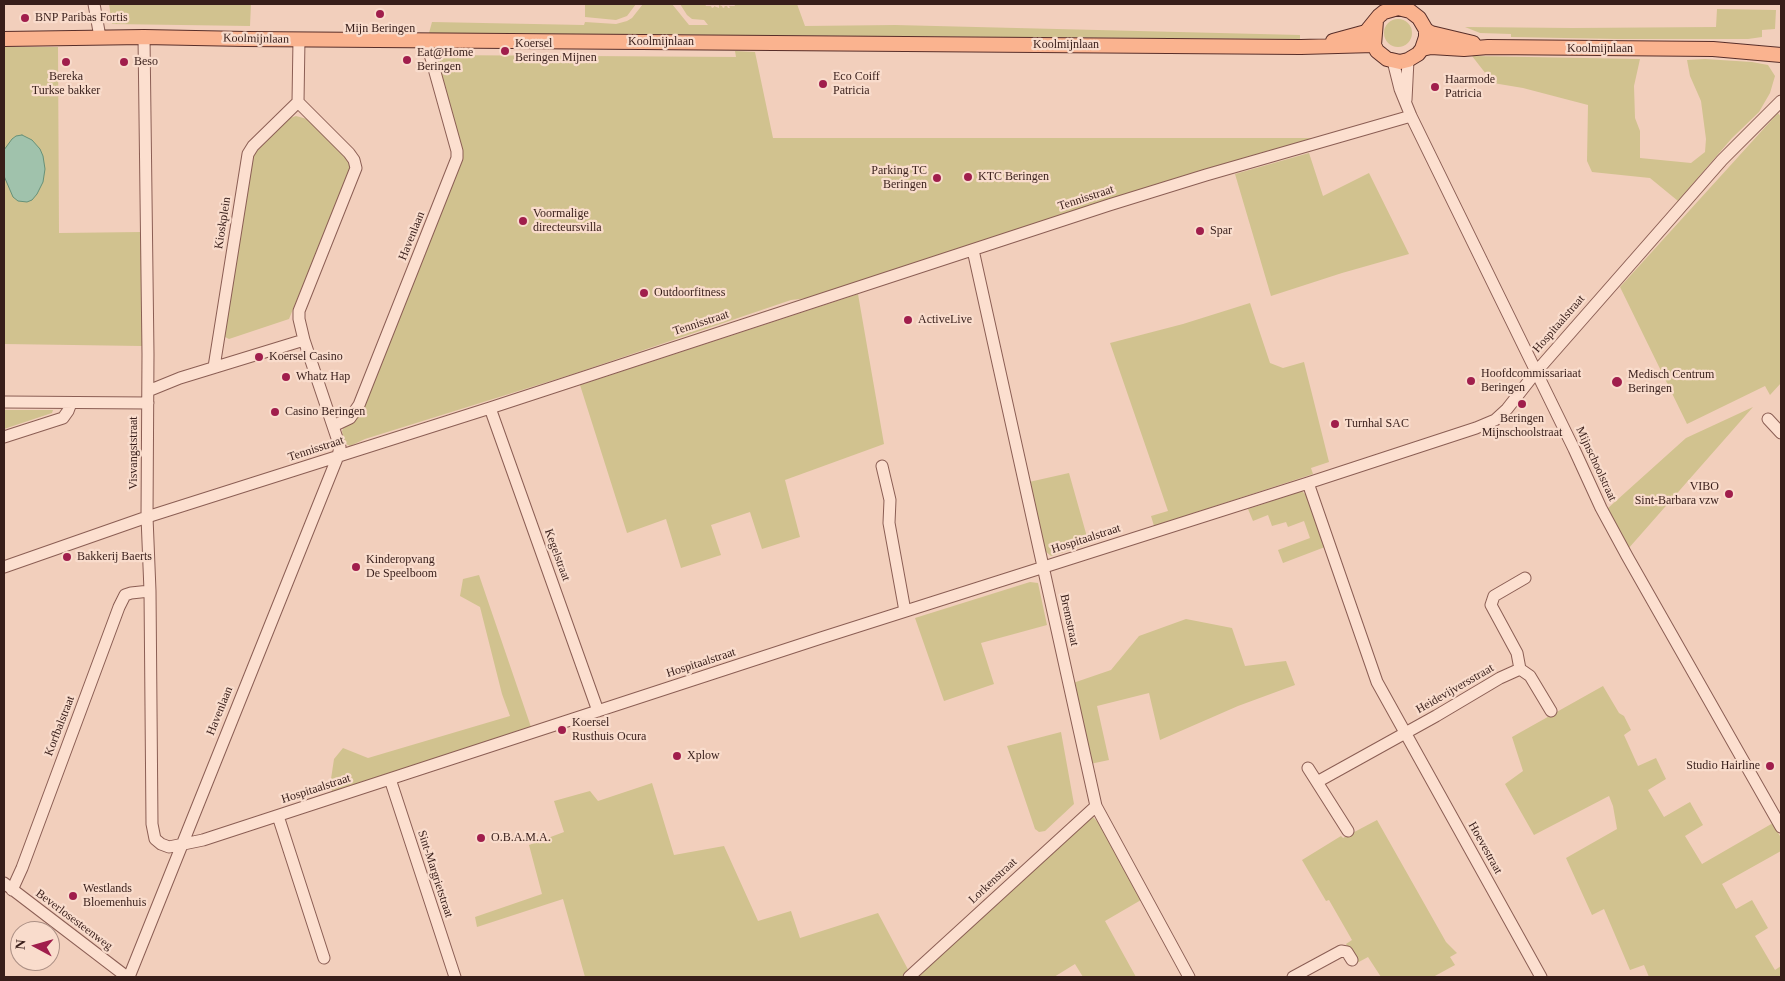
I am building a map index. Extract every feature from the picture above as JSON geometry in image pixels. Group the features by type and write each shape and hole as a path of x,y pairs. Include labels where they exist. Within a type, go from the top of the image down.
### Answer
{"main road":[{"name":"Koolmijnlaan","path":"1318,46 1366,32 1392,6 1398,8 1409,7 1419,18 1426,30 1431,33 1488,47"},
{"path":"1376,21 1374,45 1381,55 1393,61 1408,60 1418,54 1422,49 1426,30"},
{"name":"Koolmijnlaan","path":"4,39 144,37 299,40 1374,45"},
{"name":"Koolmijnlaan","path":"1422,49 1431,47 1464,49 1488,47 1713,49 1781,46"},
{"name":"Koolmijnlaan","path":"1713,49 1781,55"}],"street":[{"path":"94,4 100,37"},
{"name":"Visvangststraat","path":"144,37 148,397 147,517 150,591 152,824 155,839 161,844 169,847 182,844"},
{"path":"299,40 298,102 349,153 354,160 356,168 300,310 299,319 340,447 338,456"},
{"name":"Havenlaan","path":"333,426 350,418 359,405 457,158 457,151 426,40"},
{"name":"Mijnschoolstraat","path":"1406,102 1408,60"},
{"name":"Mijnschoolstraat","path":"1393,61 1400,89 1411,116 1601,508 1781,827"},
{"name":"Hospitaalstraat","path":"182,844 203,840 278,816 906,611 1308,483 1476,428 1495,420 1507,409 1536,372 1722,160 1781,101"},
{"name":"Kioskplein","path":"214,367 248,154 253,146 298,102"},
{"name":"Tennisstraat","path":"4,567 147,517 490,408 1206,174 1411,116"},
{"name":"Bremstraat","path":"973,250 1096,806 1189,977"},
{"path":"4,402 71,402 148,397 180,378 303,334"},
{"path":"4,437 63,418 71,402"},
{"name":"Kegelstraat","path":"490,408 598,711"},
{"path":"1768,419 1781,433"},
{"name":"Havenlaan","path":"128,977 338,456"},
{"path":"882,466 890,500 889,523 906,611"},
{"name":"Hoevestraat","path":"1308,483 1365,652 1377,682 1541,977"},
{"path":"1525,578 1494,596 1491,605 1517,653 1520,670 1530,676 1550,712"},
{"name":"Korfbalstraat","path":"8,887 22,868 119,607 125,596 131,593 150,591"},
{"name":"Heidevijversstraat","path":"1404,732 1500,678 1520,670"},
{"path":"1317,782 1404,732"},
{"path":"1308,768 1348,831"},
{"name":"Sint-Margrietstraat","path":"390,779 455,977"},
{"name":"Lorkenstraat","path":"909,977 1096,806"},
{"name":"Hospitaalstraat","path":"278,816 324,958"},
{"name":"Beverlosesteenweg","path":"8,887 128,977"},
{"path":"1293,977 1341,951 1347,952 1352,960"},
{"path":"1323,960 1329,971"}],"shaded area":[{"path":"109,4 251,4 250,26 112,24"},
{"path":"585,4 636,4 627,16 616,20 585,17"},
{"path":"643,4 672,4 689,25 708,25 704,20 692,19 680,4 705,4 712,8 714,6 719,8 719,5 723,8 727,6 730,8 729,6 735,6 734,4 797,4 805,26 895,25 1300,35 1300,39 429,33 432,22 584,25 585,22 616,24 632,18"},
{"path":"1717,9 1776,10 1775,29 1762,30 1762,37 1748,39 1618,39 1511,37 1511,34 1480,33 1465,27 1716,27"},
{"path":"1398,19 1408,23 1412,33 1408,43 1398,47 1388,43 1384,33 1388,23"},
{"path":"4,47 58,47 59,233 141,232 142,346 4,344"},
{"path":"735,51 755,52 773,138 1315,138 1179,177 808,298 791,300 573,374 365,439 350,446 344,443 342,431 458,169 434,55 736,57"},
{"path":"1472,56 1640,59 1634,86 1635,118 1640,131 1640,158 1691,163 1705,152 1706,139 1701,101 1690,76 1687,60 1705,59 1752,62 1768,65 1775,76 1770,93 1759,112 1732,138 1678,201 1650,178 1592,172 1587,161 1588,105 1523,88 1493,83"},
{"path":"1778,113 1781,117 1781,383 1770,395 1765,386 1687,424 1620,287"},
{"path":"296,116 307,119 350,161 351,168 289,319 229,339 224,334 254,154 290,118"},
{"path":"22,135 32,140 40,149 45,169 43,182 37,194 32,200 27,202 18,201 13,197 4,176 4,150 12,139"},
{"path":"1309,153 1323,196 1369,173 1409,254 1271,296 1235,174"},
{"path":"858,294 884,444 785,480 800,537 762,549 750,512 711,525 721,555 681,568 666,519 627,533 580,385"},
{"path":"1250,303 1270,363 1283,368 1304,362 1329,462 1311,468 1313,474 1154,526 1151,516 1168,511 1110,343 1183,324"},
{"path":"1753,407 1628,549 1607,509 1686,438"},
{"path":"4,410 53,410 52,413 4,429"},
{"path":"1069,473 1089,544 1051,556 1045,551 1029,482"},
{"path":"1302,491 1308,497 1325,547 1283,563 1278,550 1310,538 1304,521 1288,527 1286,522 1272,526 1268,515 1253,521 1248,509"},
{"path":"479,575 531,727 332,792 331,779 334,759 343,748 368,758 510,716 502,694 480,607 460,596 463,579"},
{"path":"1030,582 1038,583 1047,625 981,643 994,684 944,701 915,618"},
{"path":"1186,619 1232,628 1245,666 1286,661 1295,685 1238,706 1160,740 1149,693 1097,706 1109,760 1090,764 1073,683 1111,670 1139,636"},
{"path":"1603,686 1619,713 1624,716 1631,730 1624,735 1638,766 1656,758 1666,779 1648,790 1664,817 1690,802 1703,825 1685,836 1702,864 1773,823 1781,838 1781,851 1722,884 1736,909 1752,900 1768,928 1755,936 1775,970 1781,966 1781,977 1649,977 1644,965 1630,970 1604,909 1592,915 1566,858 1617,829 1613,806 1609,796 1534,835 1505,784 1523,771 1512,737"},
{"path":"1061,732 1074,804 1045,831 1039,832 1035,829 1007,746"},
{"path":"652,783 674,855 724,846 758,921 791,911 800,938 878,913 912,977 585,977 563,899 477,927 475,917 542,894 529,845 564,832 554,801 590,791 598,801"},
{"path":"1091,815 1098,822 1141,900 1105,921 1136,977 1083,977 1075,964 1054,977 916,977"},
{"path":"1377,820 1446,942 1457,953 1450,957 1455,965 1433,977 1381,977 1368,957 1357,963 1346,944 1352,940 1329,900 1326,901 1302,860 1341,836 1343,838"}],"place":[{"name":"Mijn Beringen","path":"380,14"},
{"name":"BNP Paribas Fortis","path":"25,18"},
{"name":"Koersel Beringen Mijnen","path":"505,51"},
{"name":"Eat@Home Beringen","path":"407,60"},
{"name":"Bereka Turkse bakker","path":"66,62"},
{"name":"Beso","path":"124,62"},
{"name":"Eco Coiff Patricia","path":"823,84"},
{"name":"Haarmode Patricia","path":"1435,87"},
{"name":"KTC Beringen","path":"968,177"},
{"name":"Parking TC Beringen","path":"937,178"},
{"name":"Voormalige directeursvilla","path":"523,221"},
{"name":"Spar","path":"1200,231"},
{"name":"Outdoorfitness","path":"644,293"},
{"name":"ActiveLive","path":"908,320"},
{"name":"Koersel Casino","path":"259,357"},
{"name":"Whatz Hap","path":"286,377"},
{"name":"Hoofdcommissariaat Beringen","path":"1471,381"},
{"name":"Medisch Centrum Beringen","path":"1617,382"},
{"name":"Beringen Mijnschoolstraat","path":"1522,404"},
{"name":"Casino Beringen","path":"275,412"},
{"name":"Turnhal SAC","path":"1335,424"},
{"name":"VIBO Sint-Barbara vzw","path":"1729,494"},
{"name":"Bakkerij Baerts","path":"67,557"},
{"name":"Kinderopvang De Speelboom","path":"356,567"},
{"name":"Koersel Rusthuis Ocura","path":"562,730"},
{"name":"Xplow","path":"677,756"},
{"name":"Studio Hairline","path":"1770,766"},
{"name":"O.B.A.M.A.","path":"481,838"},
{"name":"Westlands Bloemenhuis","path":"73,896"}]}
